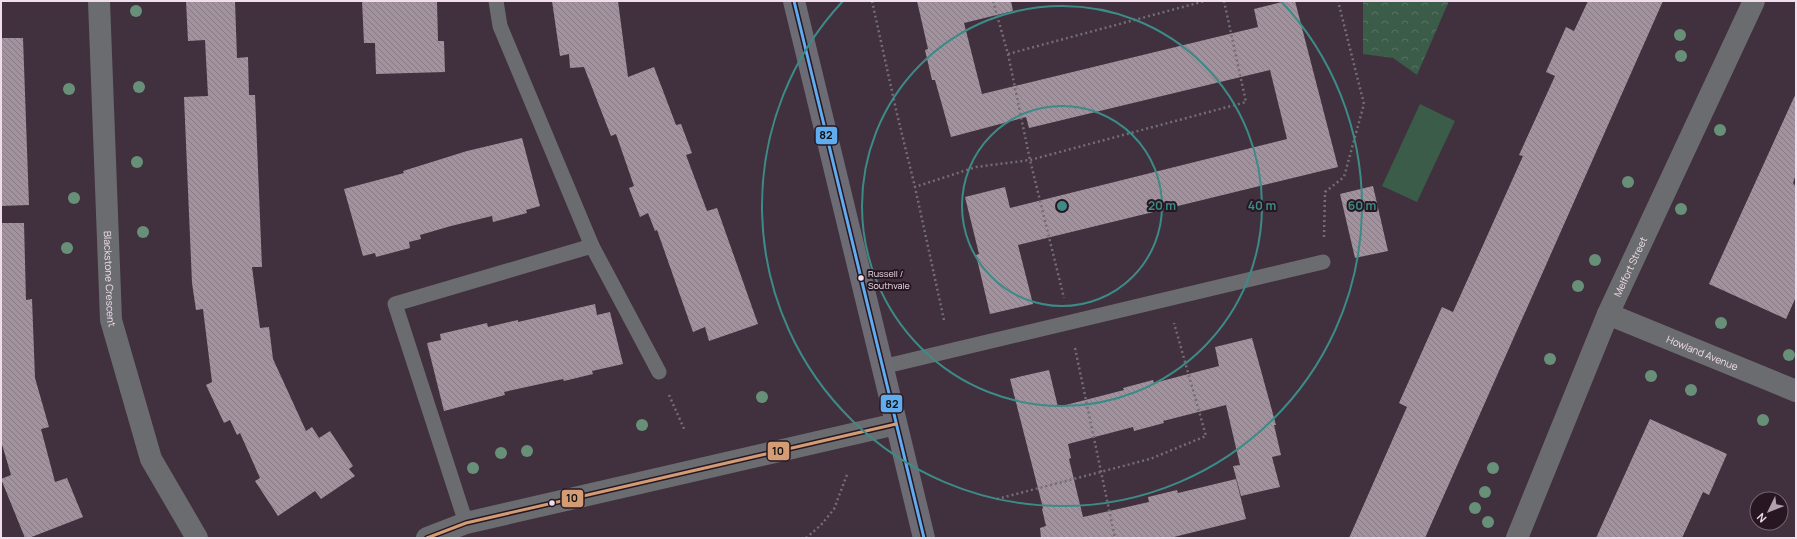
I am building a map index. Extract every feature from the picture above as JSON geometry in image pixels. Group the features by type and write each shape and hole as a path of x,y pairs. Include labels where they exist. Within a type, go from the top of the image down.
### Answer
{"main road":[{"path":"794,1 924,538"}],"street":[{"name":"Blackstone Crescent","path":"99,1 111,320 151,459 198,538"},
{"name":"Melfort Street","path":"1517,538 1608,314 1754,1"},
{"name":"Howland Avenue","path":"1608,314 1796,391"},
{"path":"428,538 466,523 896,424"}],"lane":[{"path":"496,1 500,26 592,246 659,372"},
{"path":"466,523 395,304 592,246"},
{"path":"882,367 1323,262"}],"path":[{"path":"872,1 944,320"},
{"path":"993,1 1008,54 1030,160 1070,323 1115,538"},
{"path":"1008,54 1206,1"},
{"path":"915,187 976,167 1030,160 1246,102 1224,1"},
{"path":"1323,262 1325,192 1344,177 1364,104 1338,1"},
{"path":"998,499 1150,459 1206,436 1167,300"},
{"path":"659,372 685,431"},
{"path":"806,538 821,525 834,509 848,472"}],"green space":[{"path":"1363,1 1449,1 1417,75 1393,58 1363,54"},
{"path":"1420,104 1455,121 1417,202 1382,186"}],"building":[{"path":"186,1 235,1 237,58 248,57 249,95 255,95 262,267 252,267 260,328 269,327 273,359 306,431 312,427 319,438 330,431 353,466 349,469 355,476 321,499 315,491 278,516 255,481 260,478 240,433 237,435 230,420 224,423 206,385 212,382 203,309 196,310 192,283 184,97 208,96 205,40 188,41"},
{"path":"362,1 437,1 438,41 444,41 445,72 376,74 375,43 364,43"},
{"path":"552,1 618,1 628,77 654,67 676,125 681,124 692,153 686,155 707,211 717,208 758,324 709,341 705,327 693,332 657,230 655,231 648,213 640,217 629,188 634,186 616,134 611,136 584,67 570,68 569,54 560,56"},
{"path":"917,1 1011,1 1013,11 964,23 982,94 1258,27 1254,9 1286,1 1295,1 1338,167 1018,245 1033,304 990,314 976,255 979,254 965,197 1005,187 1010,208 1287,139 1270,70 1029,128 1026,117 951,137 935,80 932,80 925,50 928,49"},
{"path":"1588,1 1663,1 1425,538 1349,538 1407,407 1399,403 1442,307 1453,312 1523,156 1519,155 1555,76 1546,72 1566,27 1574,31"},
{"path":"1,38 23,38 29,205 1,206"},
{"path":"1796,93 1796,174 1793,183 1796,187 1796,297 1786,319 1709,284"},
{"path":"522,138 540,206 526,210 527,213 493,222 492,216 420,235 421,239 409,242 410,248 376,257 375,253 363,256 344,189 404,173 403,171 467,151"},
{"path":"1373,186 1388,251 1355,258 1340,194"},
{"path":"1,223 24,223 26,300 32,299 35,378 49,427 41,429 55,482 67,478 83,517 29,538 25,538 1,479 11,475 1,441"},
{"path":"595,304 597,315 610,312 623,364 592,371 593,374 564,381 563,379 504,392 505,395 444,411 427,343 441,340 440,334 487,323 488,327 518,320 518,322"},
{"path":"1252,338 1276,425 1274,425 1281,455 1272,457 1280,487 1241,496 1233,466 1240,465 1226,405 1163,421 1164,423 1134,431 1133,427 1068,444 1071,458 1069,459 1083,517 1149,502 1148,497 1177,490 1178,493 1236,479 1246,519 1170,538 1041,538 1040,528 1046,526 1043,508 1010,379 1049,370 1058,407 1124,390 1123,388 1153,380 1154,383 1219,366 1215,347"},
{"path":"1650,419 1727,454 1709,495 1703,492 1682,538 1596,538"}],"transit line":[{"name":"82","path":"794,1 924,538"},
{"name":"10","path":"427,538 466,523 896,424"}],"place":[{"name":"Russell / Southvale","path":"861,278"}]}
